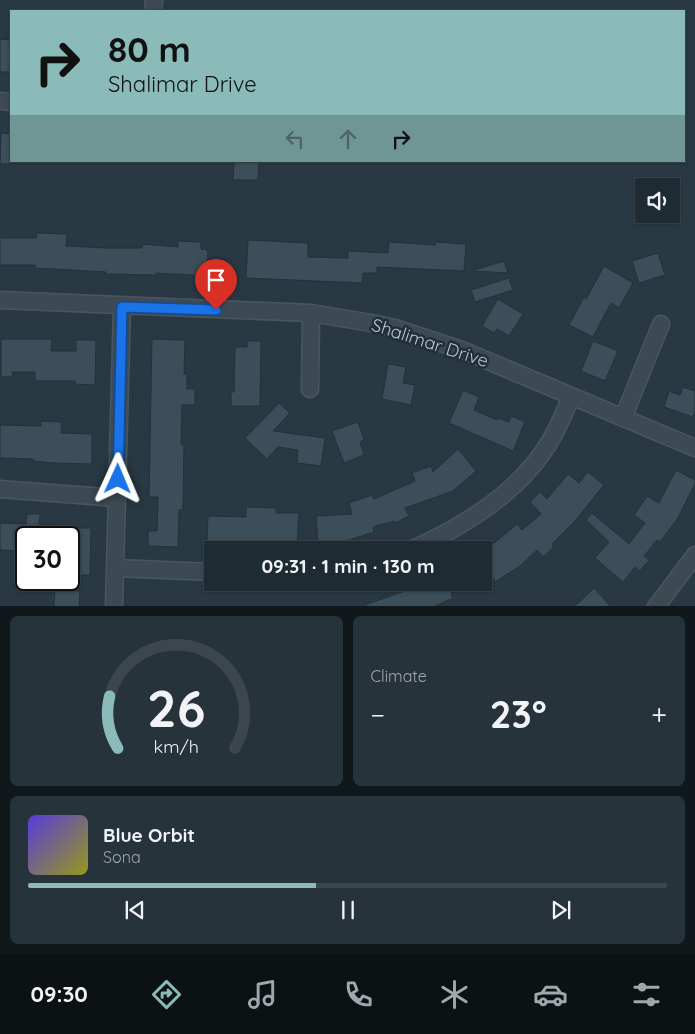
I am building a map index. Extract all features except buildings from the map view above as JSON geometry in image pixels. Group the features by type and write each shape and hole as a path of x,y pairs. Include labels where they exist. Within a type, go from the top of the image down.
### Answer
{"street":[{"name":"Shalimar Drive","path":"0,300 122,307 311,314 371,323 421,336 462,350 695,448"},
{"path":"114,606 122,307"},
{"path":"310,389 311,314"},
{"path":"623,418 661,324"},
{"path":"428,541 488,507 511,488 542,454 558,427 571,397"},
{"path":"0,489 117,498"},
{"path":"656,606 695,555"},
{"path":"115,568 204,572"}],"route":[{"path":"118,479 122,307 216,310"}]}
